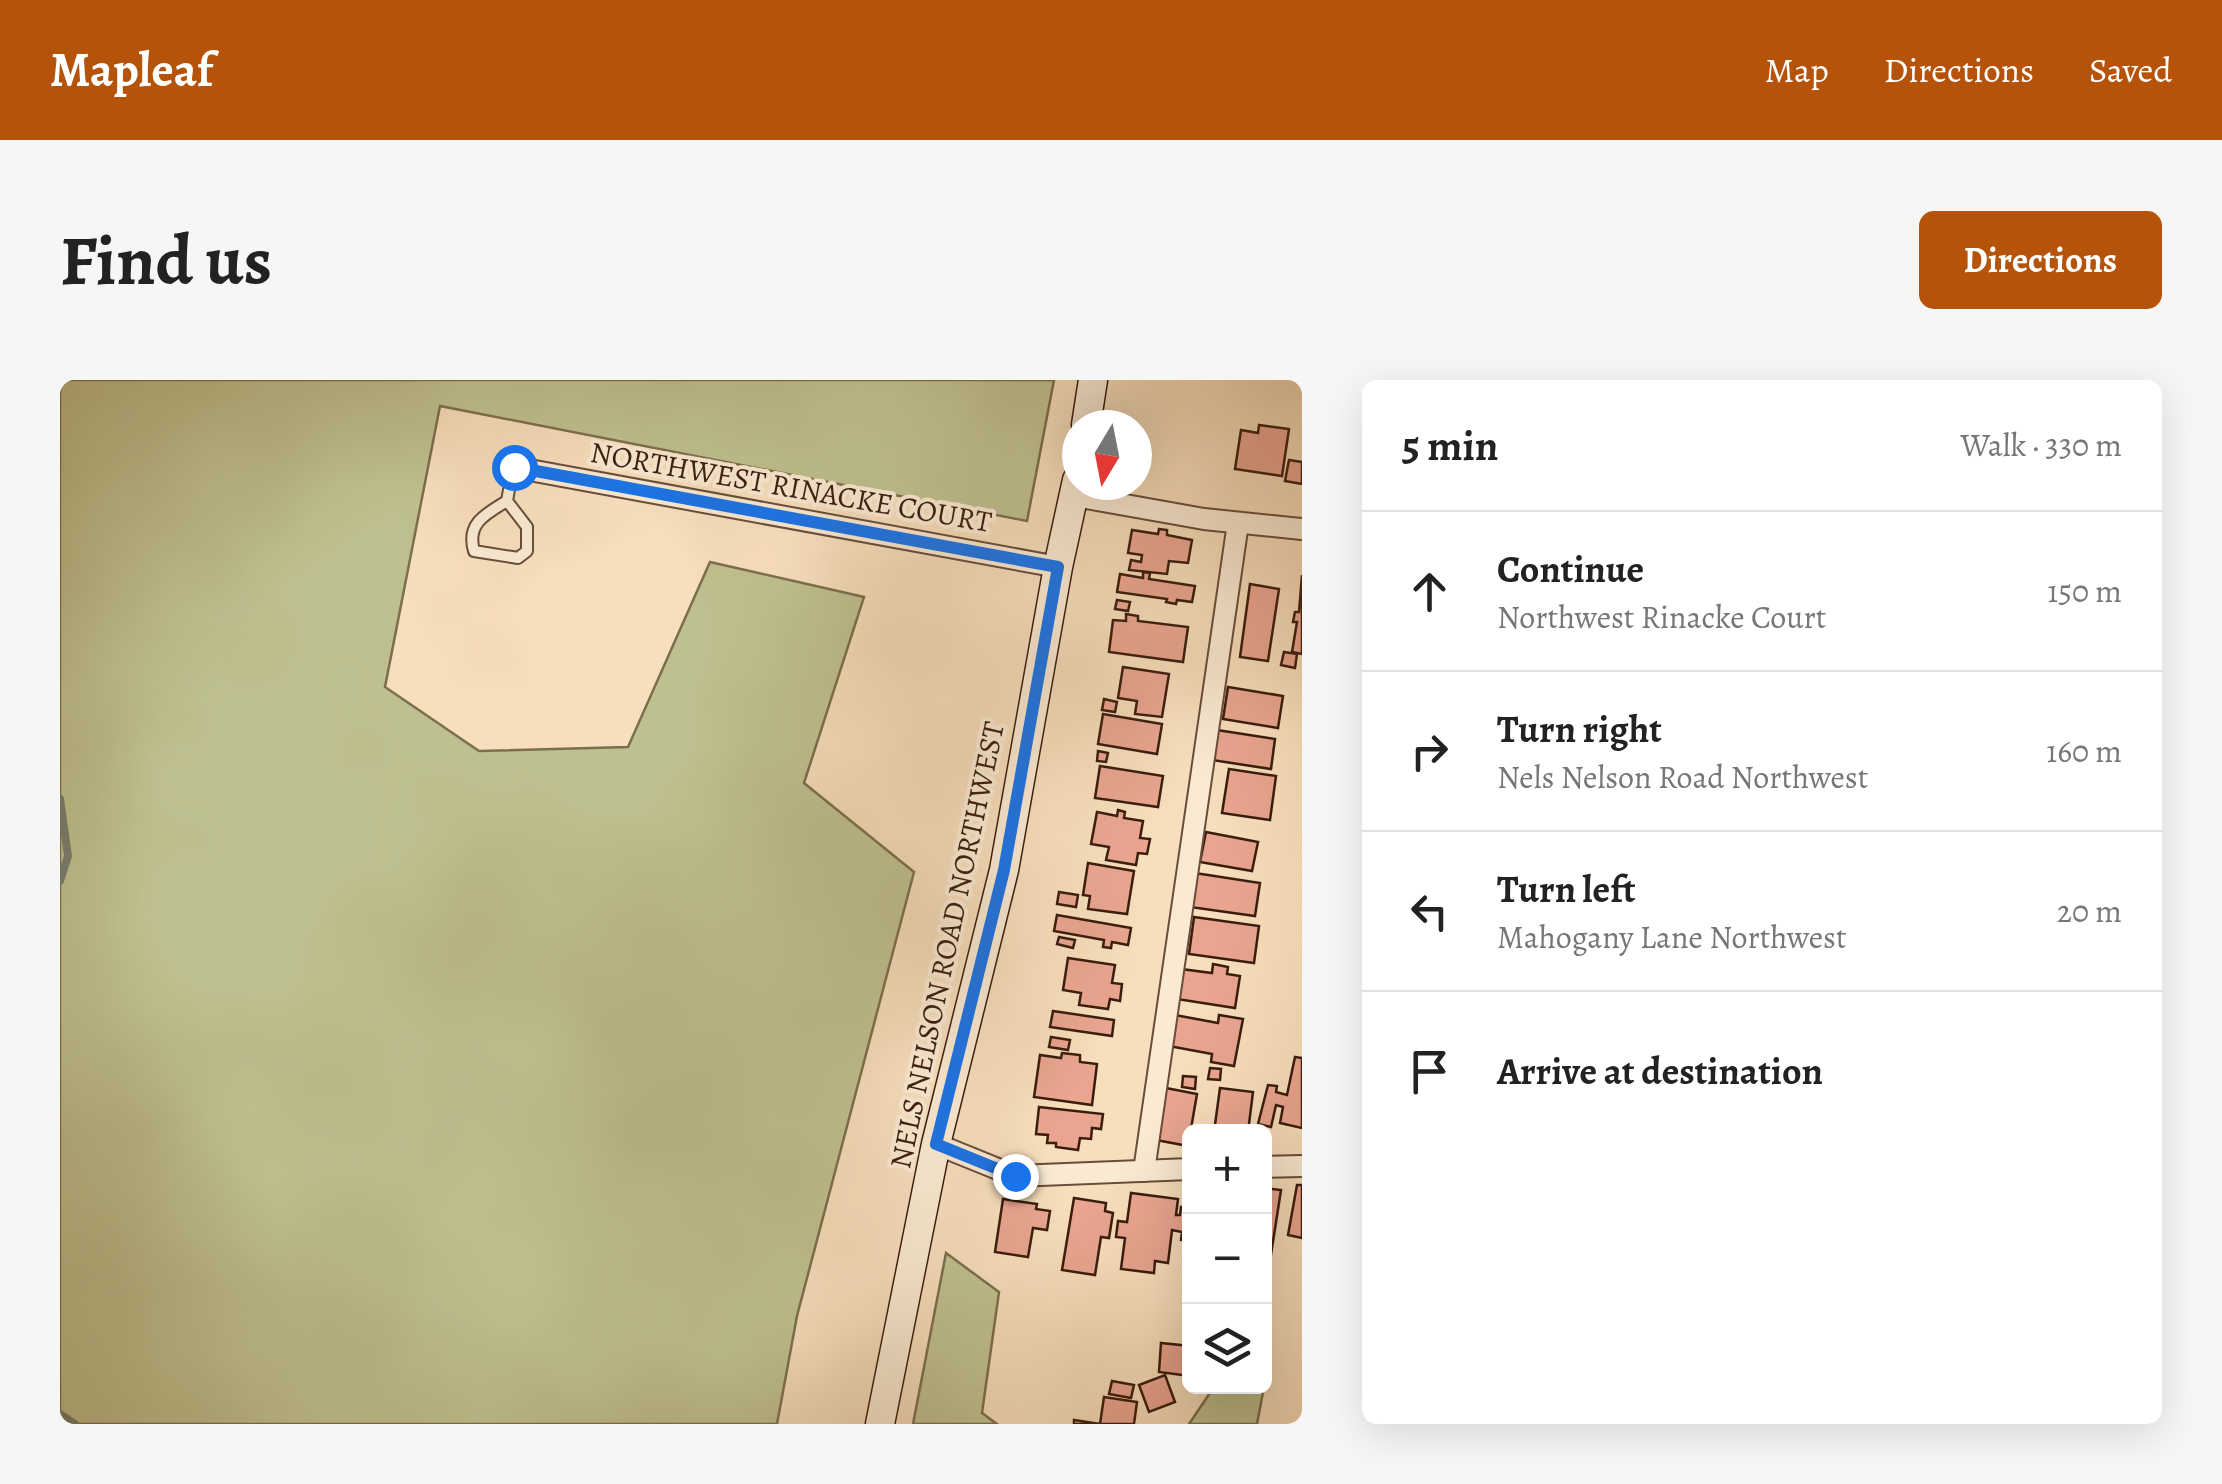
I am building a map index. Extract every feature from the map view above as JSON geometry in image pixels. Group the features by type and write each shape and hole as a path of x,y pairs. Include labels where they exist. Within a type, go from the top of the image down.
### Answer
{"street":[{"path":"1088,410 1093,380"},
{"name":"NORTHWEST RINACKE COURT","path":"514,467 1058,567"},
{"name":"NELS NELSON ROAD NORTHWEST","path":"880,1424 936,1144 1004,870 1073,500"},
{"path":"1132,500 1238,523 1302,529"},
{"path":"1144,1171 1238,523"},
{"path":"936,1144 1015,1176 1182,1170"},
{"path":"1272,1167 1302,1166"}],"lane":[{"path":"507,501 527,527 528,551 518,558 474,550 470,539 477,519 507,501 514,467"}],"green space":[{"path":"60,380 1054,380 1027,521 440,406 385,687 479,751 628,747 710,562 864,597 804,783 914,872 797,1316 777,1424 60,1424"},
{"path":"946,1253 999,1292 982,1413 997,1424 913,1424"},
{"path":"1209,1394 1263,1394 1257,1424 1189,1424"}],"building":[{"path":"1259,425 1289,429 1282,476 1235,469 1241,430 1258,433"},
{"path":"1289,460 1302,462 1302,484 1285,481"},
{"path":"1159,529 1167,530 1167,535 1192,540 1188,563 1169,561 1167,574 1129,570 1131,560 1141,562 1142,555 1128,553 1132,530 1158,534"},
{"path":"1143,572 1150,573 1149,579 1195,586 1192,602 1177,600 1176,604 1166,602 1167,599 1117,592 1120,574 1143,578"},
{"path":"1302,575 1302,654 1292,652"},
{"path":"1250,584 1279,589 1268,661 1240,657"},
{"path":"1117,600 1130,602 1128,611 1115,609"},
{"path":"1126,614 1138,616 1138,621 1188,627 1183,662 1109,652 1113,620 1126,621"},
{"path":"1284,652 1297,654 1295,668 1281,665"},
{"path":"1123,667 1169,674 1162,717 1135,714 1137,701 1118,698"},
{"path":"1228,687 1283,696 1278,728 1223,719"},
{"path":"1104,699 1117,702 1115,712 1102,710"},
{"path":"1103,714 1162,724 1157,754 1098,744"},
{"path":"1217,730 1275,739 1271,769 1212,760"},
{"path":"1098,751 1108,753 1106,762 1097,761"},
{"path":"1100,766 1163,776 1158,807 1095,798"},
{"path":"1229,769 1276,776 1270,820 1222,813"},
{"path":"1118,810 1125,812 1124,818 1143,821 1140,838 1150,839 1147,854 1138,853 1136,865 1106,860 1109,847 1091,844 1097,812 1117,816"},
{"path":"1206,832 1258,842 1252,871 1200,862"},
{"path":"1088,863 1134,871 1127,914 1088,909 1090,896 1083,895"},
{"path":"1195,873 1260,883 1255,916 1190,907"},
{"path":"1059,892 1078,895 1076,907 1057,904"},
{"path":"1057,915 1131,928 1128,945 1112,942 1111,948 1103,947 1104,940 1054,931"},
{"path":"1194,917 1259,926 1254,963 1189,954"},
{"path":"1059,937 1075,940 1073,948 1057,944"},
{"path":"1068,958 1115,965 1112,983 1122,984 1120,1001 1110,999 1108,1009 1079,1005 1081,993 1063,990"},
{"path":"1213,964 1228,967 1227,974 1240,976 1235,1008 1177,999 1181,969 1212,973"},
{"path":"1053,1011 1114,1020 1112,1036 1050,1027"},
{"path":"1175,1015 1218,1023 1219,1015 1243,1019 1234,1066 1211,1062 1212,1054 1169,1046"},
{"path":"1051,1037 1070,1040 1068,1050 1049,1047"},
{"path":"1062,1053 1080,1055 1080,1062 1097,1064 1092,1105 1034,1097 1040,1055 1061,1058"},
{"path":"1295,1057 1302,1058 1302,1128 1280,1123 1283,1107 1276,1105 1272,1124 1258,1124 1268,1085 1277,1086 1276,1092 1287,1095"},
{"path":"1210,1068 1221,1069 1220,1080 1208,1079"},
{"path":"1183,1076 1196,1077 1195,1089 1182,1087"},
{"path":"1166,1088 1197,1094 1192,1124 1182,1124 1182,1145 1156,1140"},
{"path":"1220,1088 1253,1092 1249,1124 1215,1124"},
{"path":"1039,1107 1103,1114 1101,1129 1092,1128 1091,1139 1080,1138 1078,1150 1056,1147 1056,1143 1047,1143 1048,1135 1036,1134"},
{"path":"1297,1185 1302,1185 1302,1238 1288,1235"},
{"path":"1272,1189 1281,1190 1272,1248"},
{"path":"1131,1193 1178,1199 1176,1215 1180,1215 1181,1207 1182,1232 1172,1230 1168,1263 1155,1261 1154,1273 1121,1269 1125,1238 1116,1237 1118,1221 1127,1222"},
{"path":"1074,1198 1106,1203 1105,1211 1113,1213 1109,1238 1101,1237 1095,1275 1062,1270"},
{"path":"1003,1199 1037,1204 1036,1209 1050,1211 1047,1230 1033,1228 1028,1257 995,1252"},
{"path":"1161,1343 1182,1345 1182,1375 1159,1372"},
{"path":"1165,1375 1175,1402 1149,1412 1139,1385"},
{"path":"1112,1381 1134,1385 1131,1398 1109,1394"},
{"path":"1104,1397 1137,1402 1134,1424 1100,1424"}],"waterway":[{"path":"60,799 68,856 60,881"},
{"path":"60,1414 75,1424"}],"route":[{"path":"514,467 1058,567 1004,870 936,1144 1015,1176"}]}
